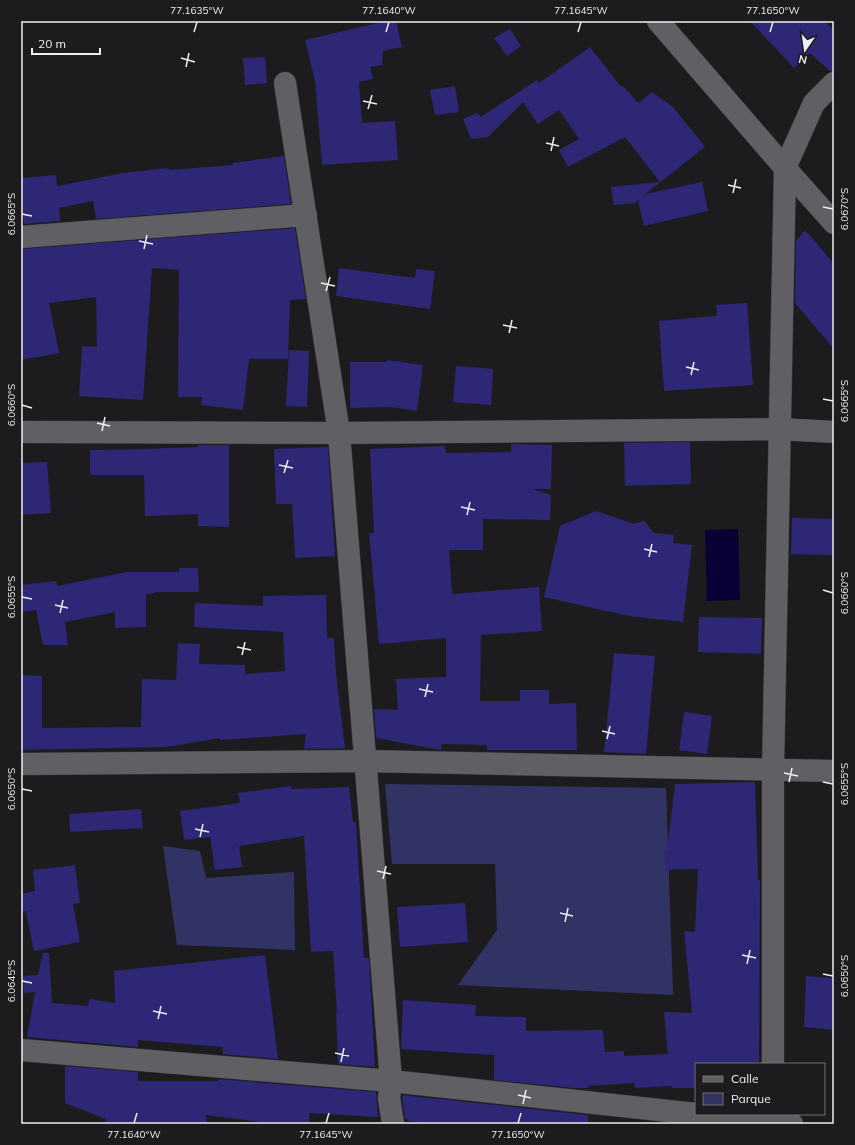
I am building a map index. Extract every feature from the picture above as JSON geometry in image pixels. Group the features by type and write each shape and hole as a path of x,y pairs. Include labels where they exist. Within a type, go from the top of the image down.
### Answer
{"street":[{"path":"658,21 785,168 834,222"},
{"path":"285,82 339,433 391,1081 389,1098 393,1124"},
{"path":"773,1063 773,770 785,168 814,103 834,83"},
{"path":"21,237 306,215"},
{"path":"21,432 339,433 779,429 834,432"},
{"path":"21,764 366,761 834,771"},
{"path":"21,1050 391,1081 695,1114"},
{"path":"709,1115 778,1121"}],"green space":[{"path":"385,784 666,788 673,995 458,985 497,930 495,864 392,864"},
{"path":"163,846 200,851 206,878 294,872 295,950 177,945"}],"shaded area":[{"path":"738,529 740,600 707,601 705,530"}],"building":[{"path":"386,21 396,21 402,47 383,51 382,65 370,67 373,79 359,82 362,123 395,121 398,160 322,165 315,81 305,40"},
{"path":"750,21 824,21 834,30 834,71 830,71 810,53 794,68"},
{"path":"510,29 521,46 507,56 494,38"},
{"path":"590,47 621,87 623,86 638,103 652,92 673,107 705,147 645,194 702,182 708,211 644,226 638,200 635,203 614,205 611,187 660,182 625,137 568,167 559,150 579,139 559,110 538,124 523,102 488,137 471,139 463,119 477,113 481,117 537,80 539,83"},
{"path":"265,57 267,83 245,85 243,58"},
{"path":"455,86 459,112 435,115 430,90"},
{"path":"284,156 291,204 96,219 93,201 59,208 60,221 24,224 21,178 56,175 57,186 124,173 168,168 169,170 233,165 232,163"},
{"path":"295,228 306,299 290,300 288,359 249,359 243,410 201,405 202,397 178,397 179,270 152,268 143,400 79,396 82,346 97,347 96,297 49,303 59,353 21,360 21,249"},
{"path":"805,230 834,264 834,349 795,303 796,241"},
{"path":"339,268 415,278 416,269 435,271 430,309 336,296"},
{"path":"747,303 753,385 664,391 659,321 717,316 716,305"},
{"path":"289,350 309,351 307,407 286,406"},
{"path":"387,360 423,365 417,411 391,407 350,408 350,362 387,362"},
{"path":"456,366 493,369 491,405 453,402"},
{"path":"690,442 691,484 625,486 624,443"},
{"path":"511,444 552,445 551,489 533,489 551,495 550,520 483,519 483,550 449,550 452,594 539,587 542,631 481,635 480,701 520,701 520,690 549,690 549,704 576,703 577,750 487,750 487,745 442,744 441,750 376,738 374,709 398,710 396,679 446,677 446,638 379,644 369,533 374,533 370,449 445,446 446,453 511,452"},
{"path":"198,445 229,445 229,527 198,526 198,514 145,516 144,475 90,475 90,450 198,447"},
{"path":"328,447 335,556 295,558 292,504 276,504 274,449"},
{"path":"47,462 51,513 21,515 21,463"},
{"path":"596,511 634,524 644,521 654,533 674,535 673,543 692,545 683,622 629,616 544,597 560,526"},
{"path":"792,518 834,519 834,555 791,554"},
{"path":"179,568 198,568 199,592 155,592 146,594 146,627 115,628 115,612 65,622 68,645 43,645 36,610 21,612 21,585 56,581 57,586 127,572 179,572"},
{"path":"326,595 327,638 334,638 336,674 345,748 304,749 306,734 220,740 220,738 166,747 21,750 21,675 42,676 42,728 141,727 142,679 176,680 178,643 200,644 199,664 245,665 245,674 285,671 283,632 194,627 195,603 263,606 263,596"},
{"path":"699,617 762,618 761,654 698,652"},
{"path":"614,653 655,656 646,754 604,752"},
{"path":"684,712 712,716 707,754 679,750"},
{"path":"755,782 758,880 760,880 759,1063 695,1063 695,1088 672,1088 672,1086 635,1088 634,1083 575,1088 494,1080 494,1055 401,1049 403,1000 476,1005 475,1016 526,1017 526,1031 603,1030 605,1052 624,1051 624,1056 668,1054 664,1012 692,1013 684,931 695,932 698,869 665,870 664,849 667,850 675,784"},
{"path":"291,786 292,789 349,787 353,822 356,822 364,958 369,958 375,1067 338,1064 337,1013 333,951 311,952 304,836 239,846 242,867 215,870 210,837 184,840 180,811 240,803 238,793"},
{"path":"141,809 143,828 70,832 69,814"},
{"path":"75,865 80,903 73,904 80,942 34,951 26,911 21,912 21,894 35,891 33,870"},
{"path":"465,903 468,942 400,947 397,907"},
{"path":"43,953 49,953 52,1003 88,1006 89,999 115,1003 114,971 265,955 278,1059 222,1054 223,1047 138,1040 138,1047 27,1037 35,992 24,993 23,976 38,975"},
{"path":"806,976 834,978 834,1030 804,1027"},
{"path":"65,1066 138,1072 138,1081 218,1081 219,1079 376,1092 378,1117 309,1113 309,1124 274,1124 206,1115 207,1124 106,1124 106,1119 65,1103"},
{"path":"402,1095 588,1115 588,1124 440,1124 407,1121 408,1119 405,1119"}]}
